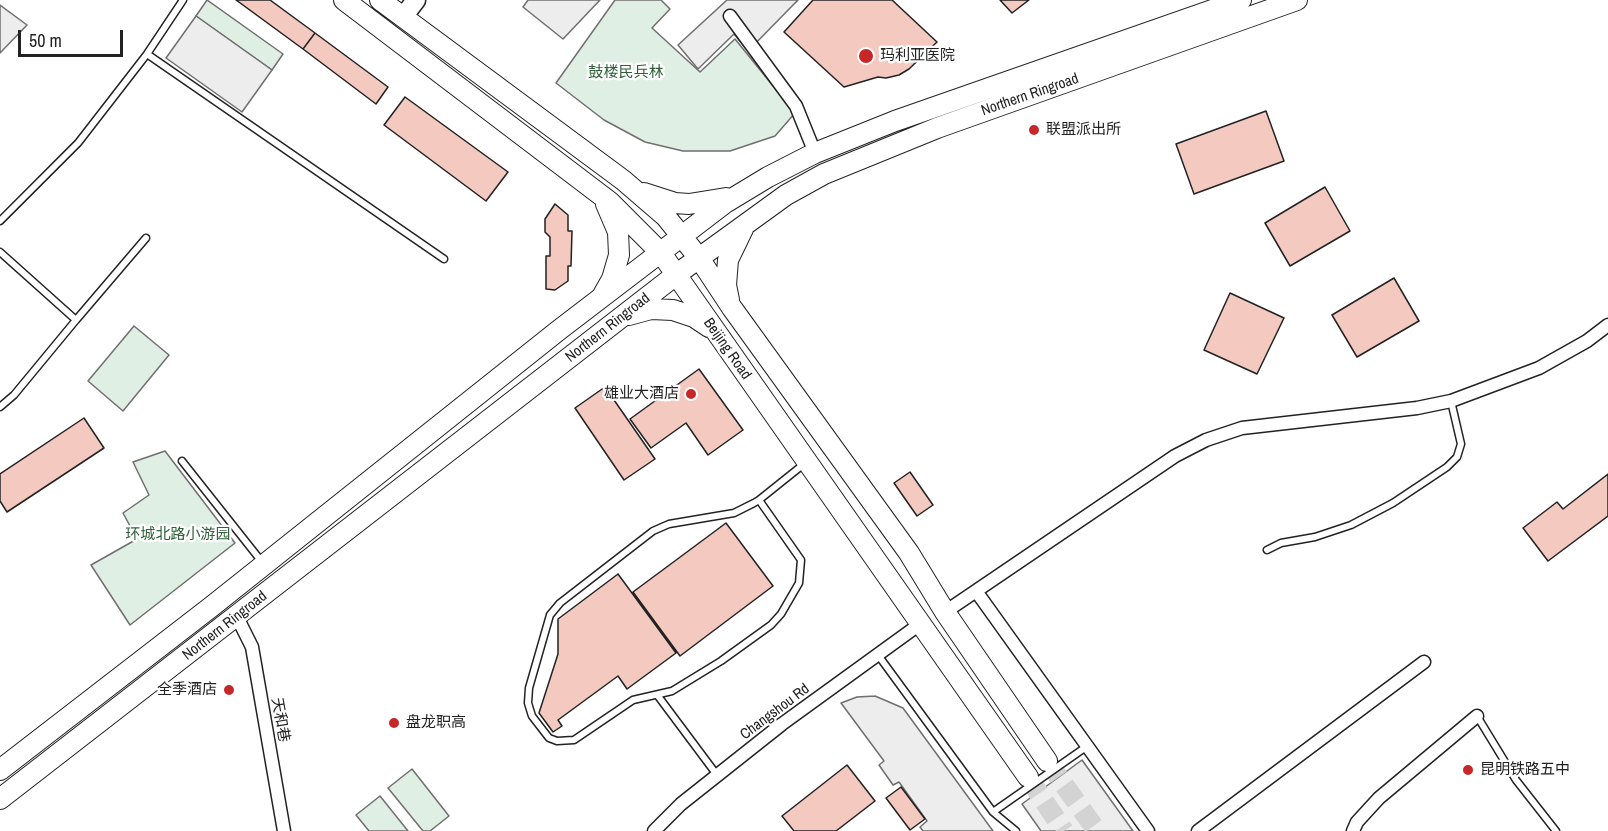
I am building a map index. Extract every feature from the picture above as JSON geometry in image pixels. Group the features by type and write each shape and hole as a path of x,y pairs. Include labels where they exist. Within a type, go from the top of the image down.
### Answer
{"main road":[{"name":"Beijing Road","path":"344,0 595,190 661,254 1028,777"},
{"path":"395,7 417,0"},
{"name":"Northern Ringroad","path":"0,770 595,303 748,189 815,153 895,121 1241,0"},
{"name":"Northern Ringroad","path":"0,799 676,274 786,195 824,174 896,144 1297,0"},
{"name":"Beijing Road","path":"395,7 623,180 660,211 682,236 909,553 945,612 1047,761"},
{"path":"623,180 649,195 689,204 718,201 748,189"},
{"path":"595,190 614,220 619,243 617,266 612,279 595,303"},
{"path":"732,308 726,285 728,260 736,240 749,222"},
{"path":"618,320 640,311 673,310 694,317 715,332"}],"street":[{"path":"730,16 796,106 815,153"},
{"path":"945,612 1174,456 1206,440 1242,428 1417,408 1451,401 1539,368 1587,341 1608,325"},
{"path":"976,591 1148,831"},
{"name":"天和巷","path":"237,617 252,646 284,831"},
{"name":"Changshou Rd","path":"654,831 681,804 717,775 920,624"},
{"path":"1198,831 1424,662"},
{"path":"1353,831 1357,822 1379,798 1477,717"}],"lane":[{"path":"0,221 78,143 147,54 183,0"},
{"path":"147,54 444,259"},
{"path":"0,407 14,395 146,238"},
{"path":"0,252 76,320"},
{"path":"1267,550 1281,543 1315,537 1351,525 1393,503 1447,467 1457,457 1461,444 1451,401"},
{"path":"182,461 264,565"},
{"path":"759,500 801,560 799,583 781,614 771,625 721,661 672,691 633,700 573,740 557,741 549,738 532,716 528,703 529,688 550,615 560,603 653,531 669,524 734,513 759,500 807,461"},
{"path":"878,655 993,812 1016,831"},
{"path":"658,696 717,775"},
{"path":"1477,717 1516,780 1556,831"},
{"path":"993,812 1086,747"}],"green space":[{"path":"207,0 283,54 272,70 196,16"},
{"name":"鼓楼民兵林","path":"615,0 661,0 670,9 652,28 700,72 735,39 795,113 775,136 730,151 683,151 645,142 604,120 556,83"},
{"path":"134,326 169,355 123,411 88,381"},
{"name":"环城北路小游园","path":"165,451 235,543 130,625 91,565 137,539 123,513 149,495 133,462"},
{"path":"412,769 449,816 430,831 423,831 388,788"},
{"path":"380,796 408,831 369,831 356,815"}],"shaded area":[{"path":"528,0 600,0 563,39 523,7"},
{"path":"727,0 798,0 748,51 734,34 698,69 678,45"},
{"path":"0,5 27,25 0,53"},
{"path":"196,16 272,70 242,112 166,58"},
{"path":"875,696 903,708 993,831 923,831 920,827 927,821 899,782 893,785 879,765 884,761 841,703 857,697"},
{"path":"1082,760 1133,831 1041,831 1022,804"}],"building":[{"path":"236,0 270,0 315,33 303,49"},
{"name":"玛利亚医院","path":"813,0 892,0 937,42 909,69 899,75 878,77 844,87 784,32"},
{"path":"1000,0 1029,0 1012,13"},
{"path":"315,33 388,87 376,104 303,49"},
{"path":"405,97 508,172 486,201 384,125"},
{"path":"1266,111 1284,161 1194,194 1176,144"},
{"path":"1325,187 1350,231 1290,266 1265,223"},
{"path":"555,204 568,215 568,231 572,231 568,281 555,290 546,289 546,256 550,256 550,237 545,232 545,219"},
{"path":"1394,278 1419,321 1357,357 1332,315"},
{"path":"1230,293 1284,318 1257,374 1204,350"},
{"name":"雄业大酒店","path":"699,369 743,430 708,455 686,423 651,448 630,419"},
{"path":"605,387 655,459 624,480 575,408"},
{"path":"84,418 104,448 7,512 0,501 0,474"},
{"path":"910,472 933,505 917,516 894,483"},
{"path":"1608,474 1608,516 1548,561 1523,528 1557,502 1563,509"},
{"path":"726,523 773,586 680,656 633,592"},
{"path":"618,574 676,653 627,689 618,676 558,720 562,726 553,732 539,713 558,654 558,619"},
{"path":"847,765 875,801 836,831 794,831 782,816"},
{"path":"901,787 925,819 910,830 886,798"}],"tunnel":[{"path":"1047,761 1097,831"},
{"path":"1028,777 1064,831"}],"place":[{"name":"玛利亚医院","path":"866,56"},
{"name":"联盟派出所","path":"1034,130"},
{"name":"雄业大酒店","path":"691,394"},
{"name":"全季酒店","path":"229,690"},
{"name":"盘龙职高","path":"394,723"},
{"name":"昆明铁路五中","path":"1468,770"}]}
